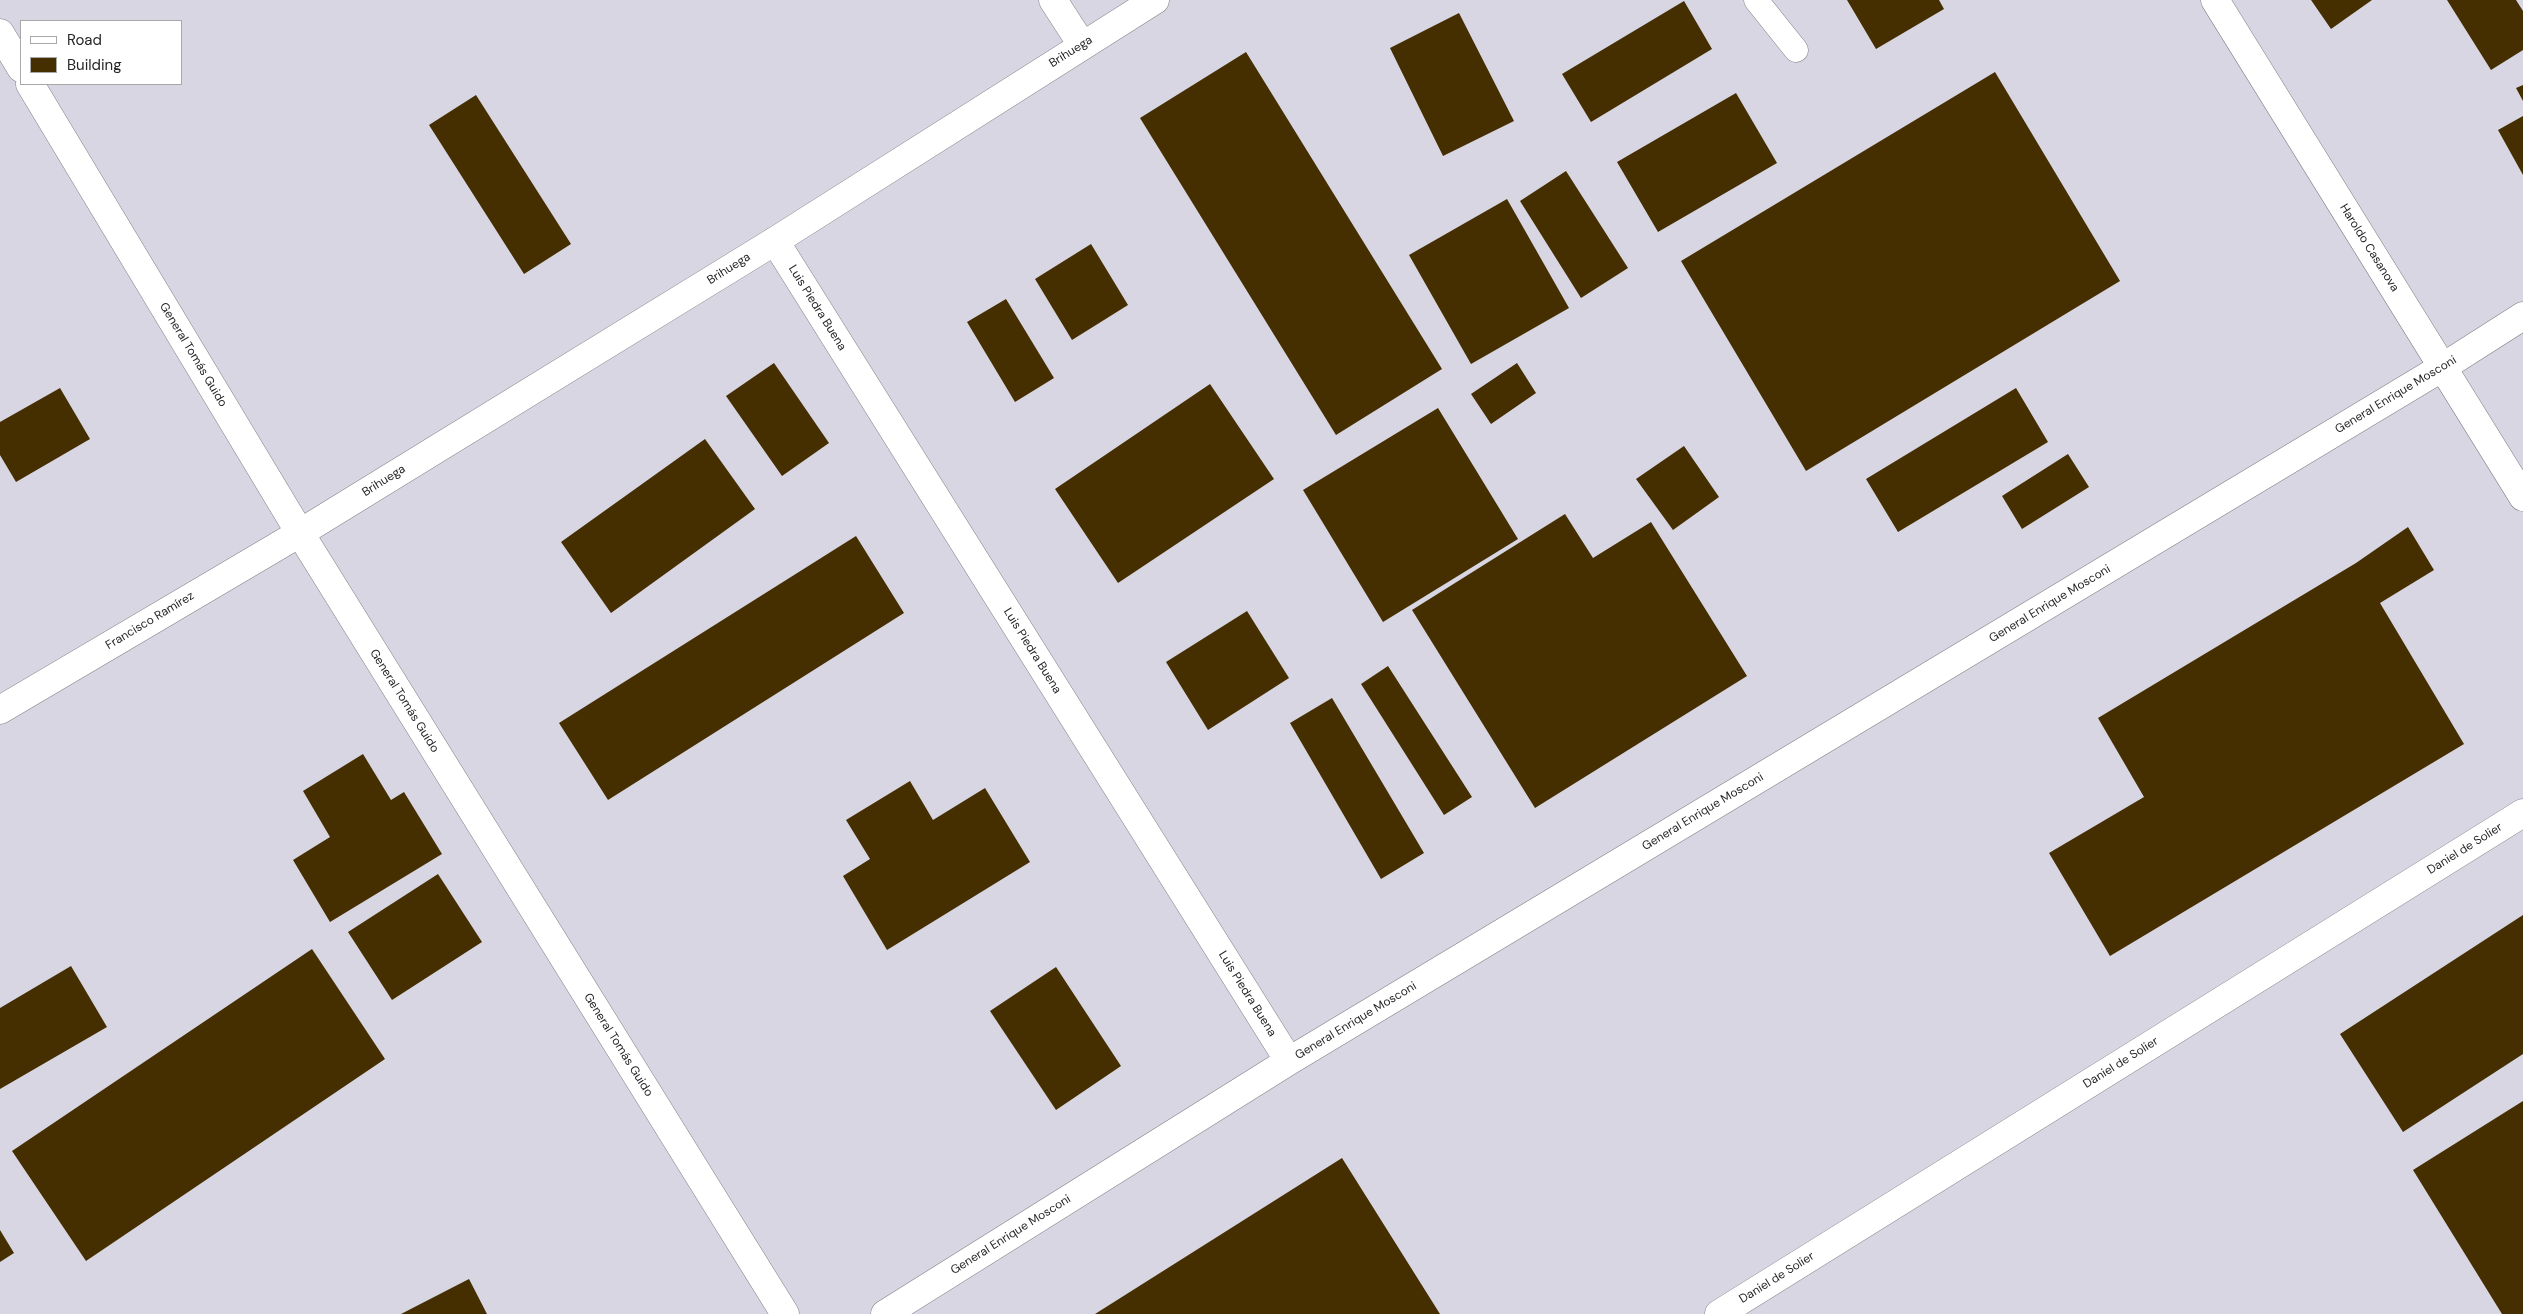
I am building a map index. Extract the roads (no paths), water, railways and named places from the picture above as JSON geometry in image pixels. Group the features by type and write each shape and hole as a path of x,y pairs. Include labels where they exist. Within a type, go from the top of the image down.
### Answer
{"street":[{"path":"1053,0 1082,44"},
{"name":"Brihuega","path":"300,533 775,241 1082,44 1155,0"},
{"name":"Haroldo Casanova","path":"2216,0 2523,497"},
{"path":"0,33 20,66"},
{"name":"General Tomás Guido","path":"31,85 300,533 785,1314"},
{"name":"Luis Piedra Buena","path":"775,241 1289,1061"},
{"name":"General Enrique Mosconi","path":"885,1314 1289,1061 2443,367 2523,316"},
{"name":"Francisco Ramírez","path":"0,710 300,533"},
{"name":"Daniel de Solier","path":"1719,1314 2523,813"}],"lane":[{"path":"1756,0 1796,50"}]}
